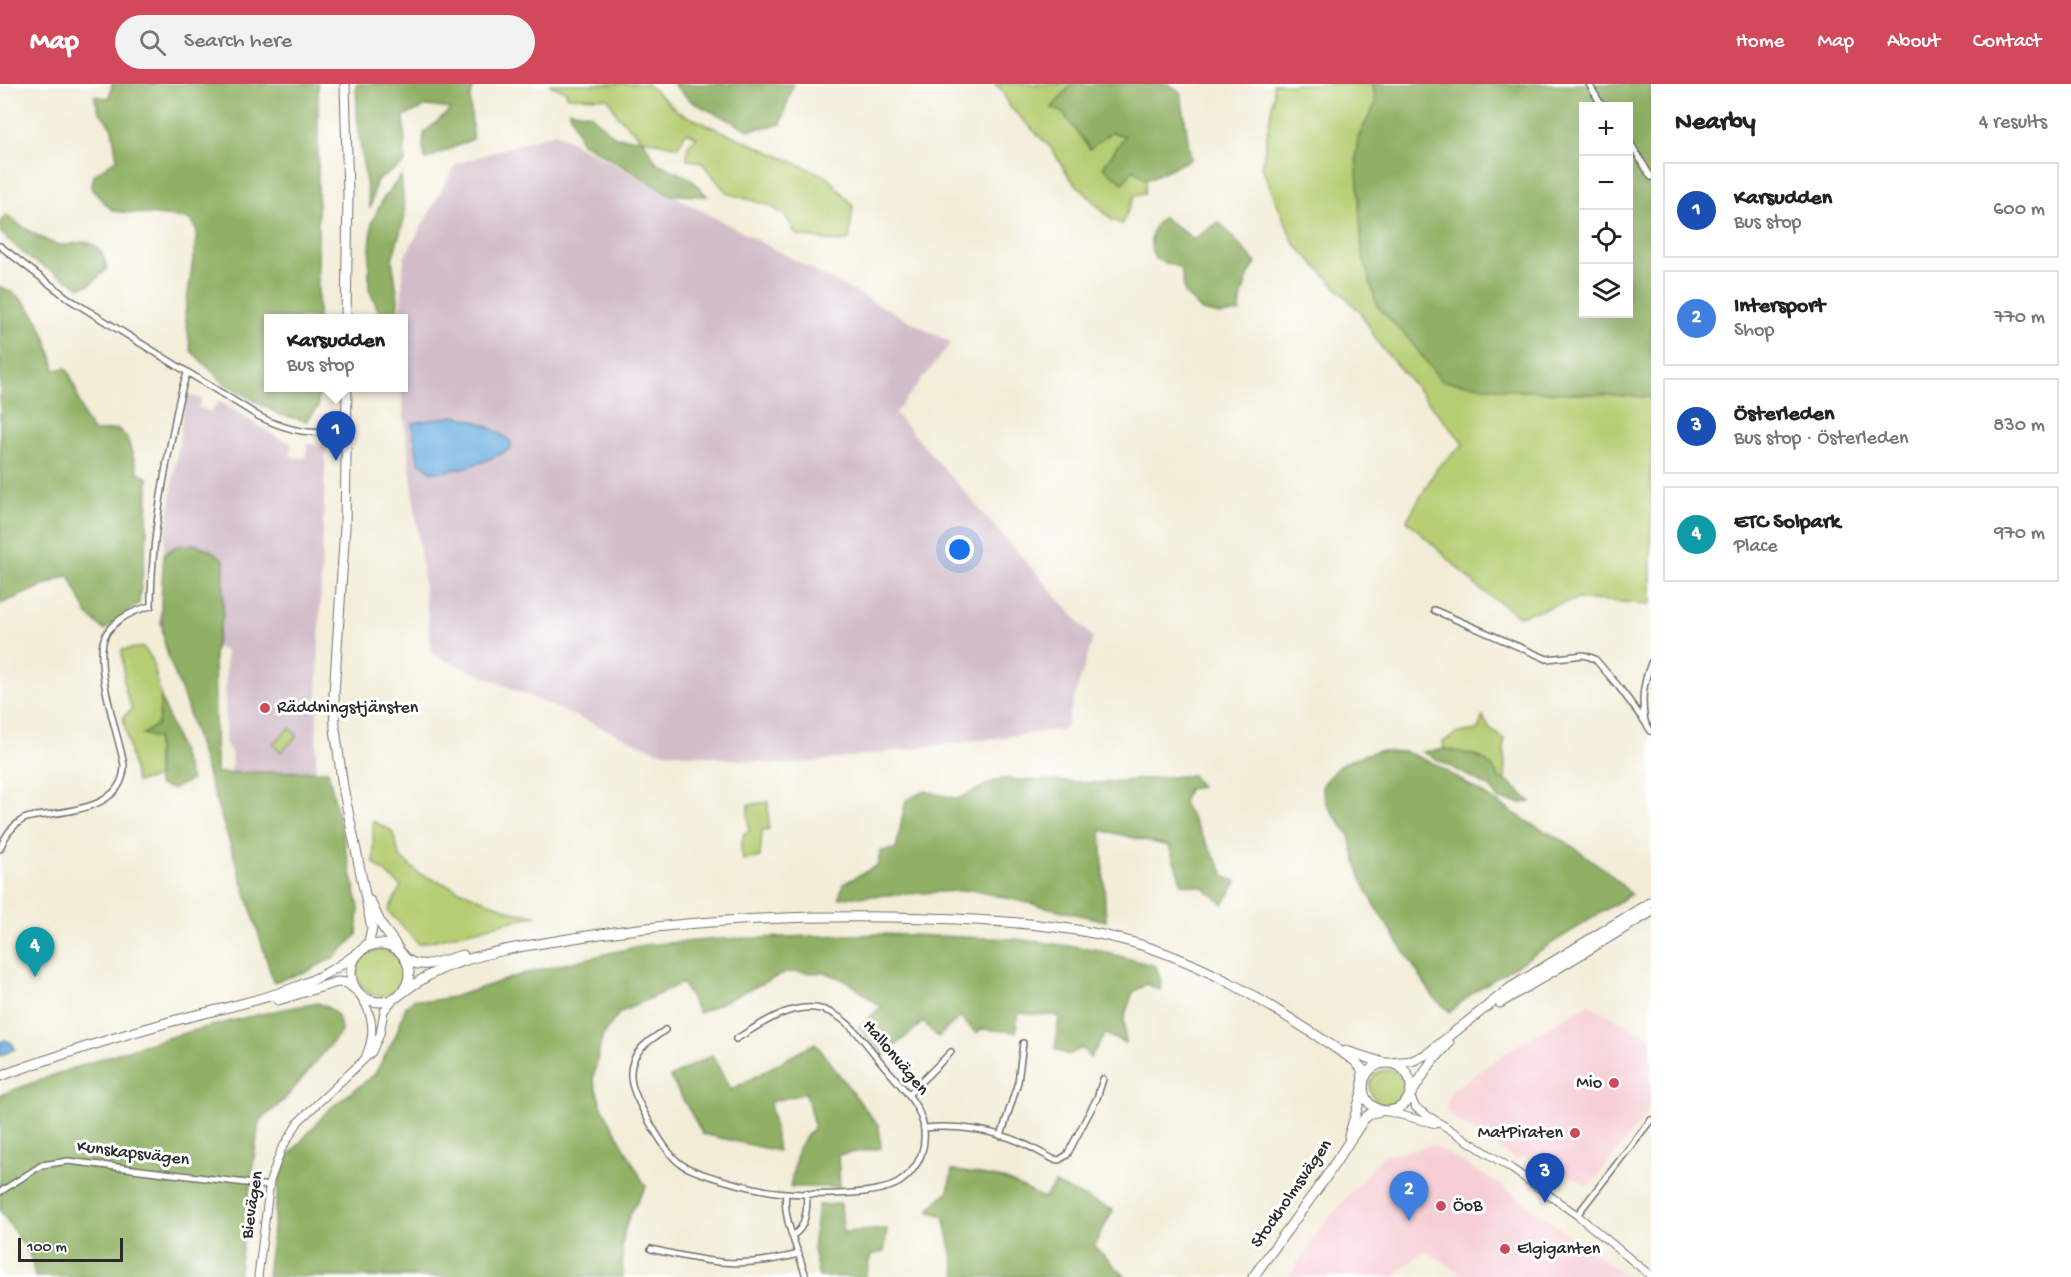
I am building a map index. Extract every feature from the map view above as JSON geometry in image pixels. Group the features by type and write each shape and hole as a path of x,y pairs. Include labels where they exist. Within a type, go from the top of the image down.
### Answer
{"main road":[{"path":"345,84 348,195 346,314"},
{"path":"347,392 345,527 334,694 340,773 372,932 369,942 353,960 350,970 351,981 357,992"},
{"path":"363,888 382,926 409,967 409,977 405,988 396,997"},
{"path":"1363,1087 1368,1071 1376,1065 1412,1061 1427,1054 1510,988 1651,902"},
{"path":"0,1082 125,1042 331,983 347,983 367,999 385,1002 441,969 495,951 618,931 767,919 879,917 1032,924 1121,939 1204,969 1254,995 1360,1066 1363,1074 1363,1087 1369,1104 1383,1111 1399,1108 1442,1050 1479,1017 1651,912"},
{"path":"0,1076 128,1034 297,988 330,972 373,944 393,947 414,964 424,965 484,951 495,951"},
{"path":"1335,1048 1401,1067 1407,1073 1411,1085 1410,1095"},
{"name":"Stockholmsvägen","path":"1348,1142 1363,1087"},
{"name":"Stockholmsvägen","path":"1253,1277 1367,1116 1383,1111"},
{"name":"Stockholmsvägen","path":"1258,1277 1263,1264"}],"street":[{"path":"1589,84 1600,102"},
{"path":"1633,147 1651,177"},
{"path":"0,246 69,299 260,417 279,427 309,433 346,431"},
{"path":"0,849 3,838 22,820 100,802 115,791 122,780 124,765 102,671 101,650 108,630 132,612 151,606 157,527 164,476 178,399 187,374"},
{"path":"1434,610 1547,659 1584,655 1595,660 1619,687 1651,731"},
{"path":"1645,722 1641,701 1644,681 1651,663"},
{"name":"Bievägen","path":"357,992 369,1010 373,1028 370,1046 361,1062"},
{"name":"Bievägen","path":"258,1277 270,1186 278,1157 293,1130 306,1114 368,1057 376,1046 384,1011 396,997"},
{"name":"Hallonvägen","path":"665,1030 641,1047 635,1057 631,1077 637,1096 668,1152 682,1165 701,1173 786,1194 879,1190 899,1182 914,1168 923,1149 924,1128 921,1114 909,1094 851,1028 835,1014 804,1008 786,1012 736,1039"},
{"path":"1002,1136 1018,1082 1023,1043"},
{"path":"909,1094 951,1052"},
{"path":"924,1128 964,1128 1012,1138 1058,1160 1067,1155 1097,1098 1103,1079"},
{"path":"1410,1095 1416,1108 1512,1169 1576,1215 1651,1276"},
{"path":"1383,1111 1447,1128"},
{"path":"1576,1215 1651,1120"},
{"name":"Kunskapsvägen","path":"0,1192 36,1168 61,1161 270,1186"},
{"path":"793,1235 800,1229 806,1212 808,1203 806,1193"},
{"path":"786,1194 784,1205 806,1277"},
{"path":"651,1249 698,1260 732,1264 762,1262 800,1254"}],"shaded area":[{"path":"555,133 951,343 895,413 1093,638 1065,729 787,765 656,751 432,654 402,399 402,392 408,392 408,314 400,314 404,258 456,164"},
{"path":"186,394 202,399 198,407 211,412 219,401 275,436 291,443 291,457 306,458 307,444 326,445 316,771 231,774 232,754 225,742 226,651 159,624 165,536"},
{"path":"1589,1004 1651,1038 1651,1108 1589,1187 1537,1156 1514,1159 1446,1112 1450,1092 1514,1047"},
{"path":"1434,1145 1502,1186 1627,1277 1466,1277 1426,1250 1398,1272 1397,1277 1288,1277 1326,1221 1382,1156"}],"green space":[{"path":"112,84 318,84 318,314 264,314 264,392 318,392 318,407 307,421 280,415 225,384 191,351 185,314 197,232 191,220 113,211 91,189 94,175 117,159 112,128 99,111 94,96 109,98"},
{"path":"356,84 474,84 470,99 473,139 425,160 424,133 451,109 427,106 404,116 405,163 376,181 370,209 358,130"},
{"path":"550,84 647,84 680,113 828,177 853,206 849,240 838,242 796,235 786,217 771,206 727,193 702,163 687,159 688,145 697,137 686,132 678,147 642,139 618,116 608,98 567,97 566,91"},
{"path":"673,84 793,84 781,124 749,130 692,102"},
{"path":"995,84 1072,84 1052,108 1063,113 1089,148 1111,132 1126,136 1134,168 1146,180 1145,193 1135,195 1122,224 1111,219 1070,178 1051,148 1010,107 1001,89"},
{"path":"1072,84 1169,84 1181,94 1191,159 1146,180 1134,169 1123,183 1103,167 1125,136 1111,132 1090,149 1063,113 1052,108"},
{"path":"1273,84 1373,84 1376,103 1358,137 1377,306 1408,338 1511,390 1651,397 1651,604 1578,599 1519,616 1480,589 1407,520 1437,468 1464,444 1379,344 1361,313 1294,243 1262,168 1274,93"},
{"path":"1373,84 1651,84 1651,397 1511,390 1441,381 1408,338 1377,306 1362,253 1356,153 1358,138 1376,103"},
{"path":"569,110 590,114 615,137 642,139 657,163 690,178 707,196 672,195 581,142"},
{"path":"401,176 405,217 392,259 398,298 397,312 380,314 369,289 372,222 383,199"},
{"path":"7,215 32,233 55,244 85,242 94,245 103,256 107,269 91,284 80,287 30,259 1,233 0,222"},
{"path":"1163,217 1194,239 1219,222 1256,263 1245,286 1240,312 1220,315 1202,311 1185,294 1181,268 1155,259 1151,247 1151,236 1155,226"},
{"path":"0,287 12,292 22,300 38,320 55,370 66,368 71,376 88,425 94,432 118,429 127,438 138,472 148,478 147,535 139,603 104,630 87,614 69,575 0,604"},
{"path":"195,544 212,551 224,560 223,615 214,652 216,773 328,771 359,908 357,935 335,957 306,972 273,982 186,704 168,656 162,629 164,554 177,546"},
{"path":"143,647 152,659 161,697 158,724 143,734 157,738 157,778 136,782 123,717 132,709 125,690 122,650"},
{"path":"161,697 191,780 172,789 158,785 157,738 143,734 158,724"},
{"path":"1483,716 1489,728 1504,739 1505,779 1500,780 1479,756 1444,749 1443,742 1458,733 1478,730"},
{"path":"290,728 297,736 281,752 273,744"},
{"path":"1444,749 1470,754 1484,760 1500,780 1505,779 1531,802 1500,800 1491,788 1423,752"},
{"path":"1377,751 1406,752 1435,764 1533,825 1566,842 1607,871 1631,894 1475,991 1450,1012 1434,998 1375,906 1362,881 1349,835 1326,804 1322,787 1333,772 1352,759"},
{"path":"1192,775 1201,787 1188,789 1183,803 1226,877 1237,882 1223,904 1203,887 1182,884 1169,846 1101,830 1106,921 972,890 839,898 843,884 878,865 880,851 896,849 906,800 925,791 958,799 999,779 1097,783"},
{"path":"768,802 769,829 762,830 760,857 743,860 741,847 744,833 749,832 748,805"},
{"path":"373,821 392,831 400,857 420,874 516,913 537,915 419,944 388,911 401,886 374,863"},
{"path":"882,934 1015,939 1094,949 1156,966 1161,981 1160,990 1146,984 1133,992 1124,1018 1125,1043 1105,1034 1090,1058 1082,1048 1068,1055 1055,1049 1059,1016 1018,1013 1016,1032 982,1029 976,1033 960,1017 938,1037 923,1022 883,1056 859,1027 881,1007 847,981 827,973 787,972 699,1013 682,983 619,1013 602,1037 593,1079 601,1105 646,1187 632,1210 625,1229 622,1250 623,1277 267,1277 279,1181 286,1159 328,1110 375,1074 396,1035 406,1006 415,999 429,1001 453,997 523,974 643,945 721,939"},
{"path":"380,950 389,951 396,957 402,964 402,982 396,989 389,995 380,996 371,995 364,989 358,982 357,973 358,964 364,957 371,951"},
{"path":"318,1003 336,1013 341,1032 285,1099 259,1122 238,1277 35,1277 31,1257 0,1210 0,1095 78,1066 197,1029"},
{"path":"815,1043 879,1127 881,1148 838,1155 840,1187 790,1187 798,1148 814,1126 806,1093 770,1102 778,1151 703,1134 670,1077 712,1055 731,1090"},
{"path":"1387,1070 1399,1075 1404,1087 1399,1099 1387,1104 1375,1099 1370,1087 1375,1075"},
{"path":"952,1170 1004,1179 1044,1198 1055,1184 1113,1210 1094,1246 1126,1277 957,1277 944,1216 930,1212 931,1207 948,1191"},
{"path":"841,1204 843,1232 887,1229 884,1252 871,1255 865,1277 819,1277 813,1249 818,1205"}],"water":[{"path":"454,416 470,419 491,428 511,442 511,448 473,465 432,472 418,461 412,423"},
{"path":"5,1040 12,1043 15,1049 0,1056 0,1042"}],"place":[{"name":"Karsudden","path":"336,461"},
{"name":"Räddningstjänsten","path":"265,708"},
{"name":"ETC Solpark","path":"35,977"},
{"name":"Mio","path":"1614,1083"},
{"name":"MatPiraten","path":"1575,1133"},
{"name":"Österleden","path":"1545,1203"},
{"name":"ÖoB","path":"1441,1206"},
{"name":"Intersport","path":"1409,1221"},
{"name":"Elgiganten","path":"1505,1249"}]}
